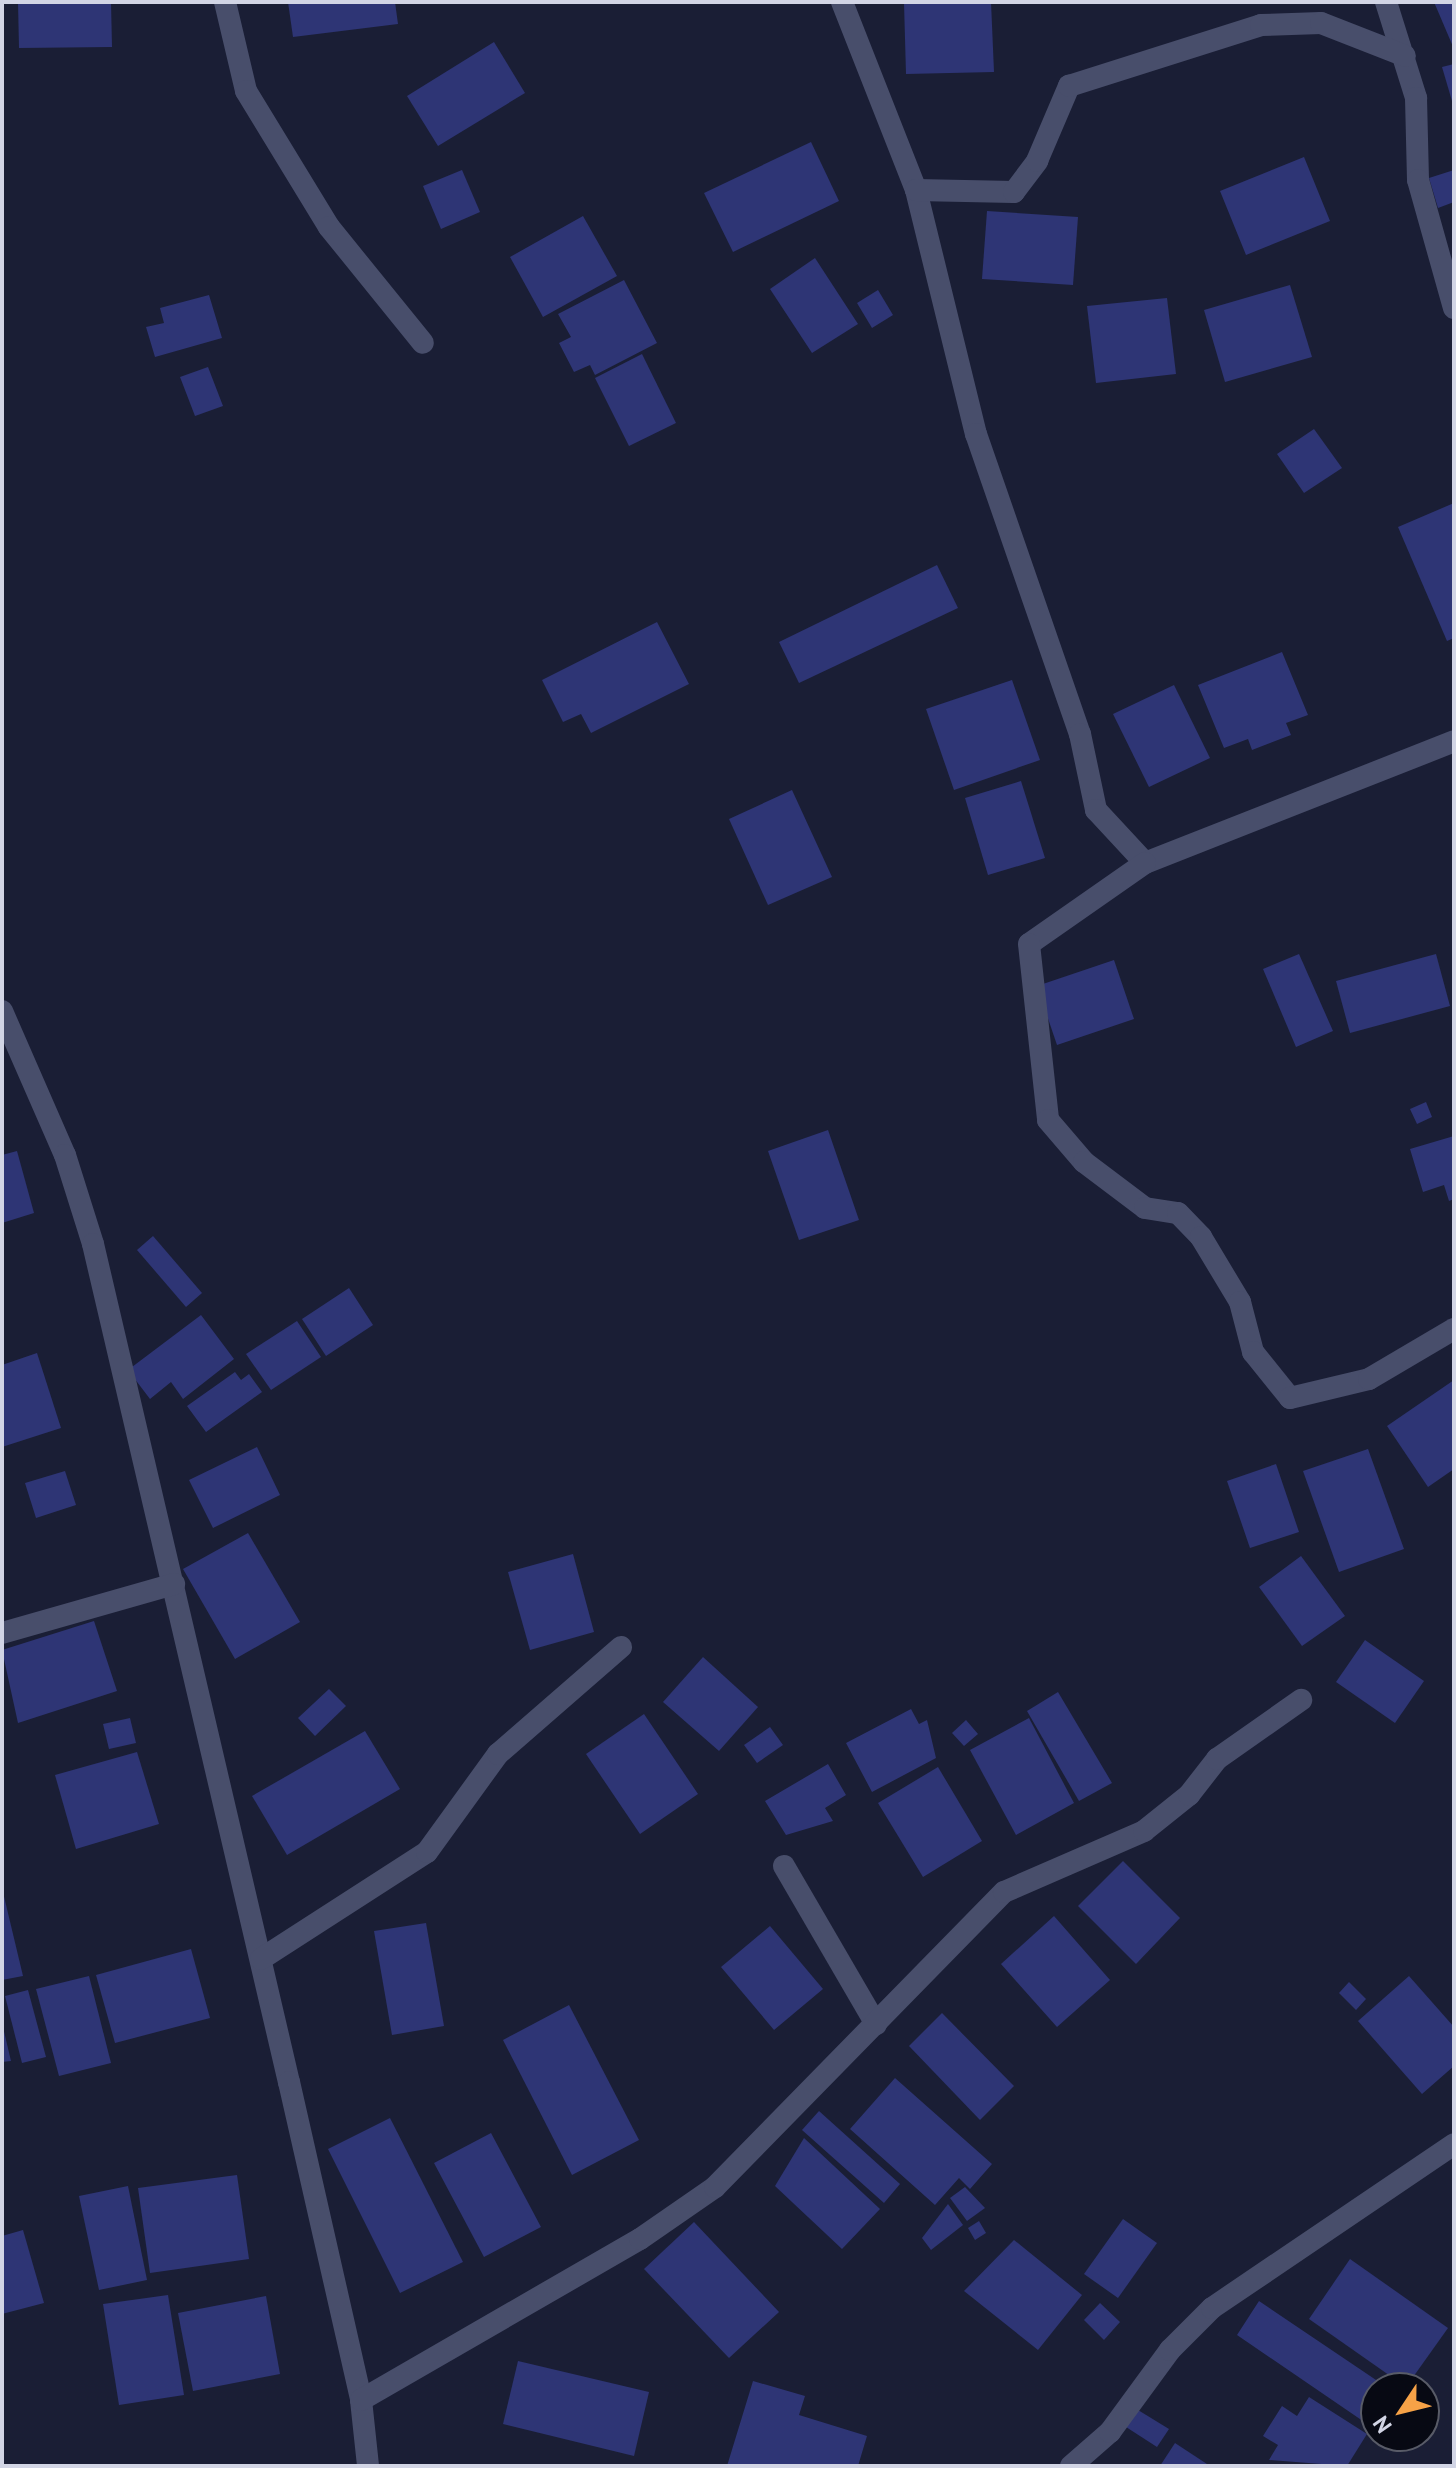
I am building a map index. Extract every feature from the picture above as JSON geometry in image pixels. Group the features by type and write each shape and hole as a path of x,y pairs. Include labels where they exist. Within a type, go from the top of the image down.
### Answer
{"street":[{"path":"225,2 246,91 329,227 423,343"},
{"path":"842,2 916,190 976,434 1017,535 1080,734 1096,810 1145,863"},
{"path":"1386,2 1416,98 1418,180 1454,308"},
{"path":"916,190 1014,192 1037,161 1069,86 1117,65 1170,58 1261,25 1321,23 1405,56"},
{"path":"1454,741 1145,863 1029,944 1048,1120 1084,1162 1145,1208 1178,1213 1201,1237 1240,1302 1253,1352 1290,1398 1369,1379 1454,1329"},
{"path":"2,1011 65,1155 93,1244 361,2400 368,2466"},
{"path":"2,1633 174,1584"},
{"path":"261,1959 427,1852 498,1754 621,1647"},
{"path":"361,2400 640,2239 715,2187 1004,1892 1144,1831 1189,1795 1217,1759 1301,1700"},
{"path":"784,1866 876,2024"},
{"path":"1071,2466 1110,2432 1170,2350 1212,2308 1454,2144"}],"building":[{"path":"18,2 111,2 112,47 19,48"},
{"path":"288,2 395,2 398,24 293,37"},
{"path":"991,2 994,72 906,74 904,3"},
{"path":"1434,2 1454,2 1454,49"},
{"path":"494,42 525,93 438,146 407,96"},
{"path":"1454,64 1454,101 1452,101 1442,67"},
{"path":"811,142 839,201 733,252 704,193"},
{"path":"1304,157 1330,221 1246,255 1220,191"},
{"path":"462,170 480,212 441,229 423,186"},
{"path":"1454,170 1454,202 1438,208 1429,178"},
{"path":"987,211 1078,217 1073,285 982,279"},
{"path":"583,216 617,276 543,317 510,257"},
{"path":"815,258 858,324 812,353 770,289"},
{"path":"624,280 657,343 595,375 590,365 574,372 559,343 571,337 558,314"},
{"path":"1290,285 1312,357 1225,382 1204,310"},
{"path":"878,290 893,315 872,328 857,303"},
{"path":"209,295 222,338 155,357 146,327 164,323 160,308"},
{"path":"1167,298 1176,374 1096,383 1087,306"},
{"path":"642,354 676,423 629,446 595,378"},
{"path":"208,367 223,406 195,416 180,377"},
{"path":"1314,429 1342,468 1304,493 1277,454"},
{"path":"1454,503 1454,638 1447,641 1398,527"},
{"path":"937,565 958,608 799,683 779,642"},
{"path":"657,622 689,684 591,733 581,714 563,722 542,680"},
{"path":"1282,652 1308,715 1286,723 1291,735 1252,750 1248,739 1224,748 1198,685"},
{"path":"1012,680 1040,760 954,790 926,709"},
{"path":"1174,685 1210,758 1149,787 1113,714"},
{"path":"1021,781 1045,858 988,875 965,798"},
{"path":"792,790 832,877 768,905 729,819"},
{"path":"1299,954 1333,1031 1296,1047 1263,969"},
{"path":"1436,954 1450,1006 1350,1033 1336,981"},
{"path":"1114,960 1134,1019 1057,1045 1037,986"},
{"path":"1426,1102 1432,1117 1417,1124 1410,1109"},
{"path":"828,1130 859,1220 799,1240 768,1151"},
{"path":"1454,1136 1454,1199 1449,1201 1444,1185 1423,1192 1410,1149"},
{"path":"17,1151 34,1213 2,1223 2,1155"},
{"path":"153,1236 202,1293 186,1307 137,1250"},
{"path":"349,1288 373,1325 326,1356 302,1319"},
{"path":"201,1315 234,1359 183,1399 171,1382 150,1399 128,1370"},
{"path":"297,1321 321,1357 271,1390 246,1354"},
{"path":"37,1353 61,1428 2,1447 2,1365"},
{"path":"235,1372 241,1380 249,1374 262,1392 206,1432 187,1406"},
{"path":"1454,1380 1454,1469 1428,1487 1387,1426"},
{"path":"257,1447 280,1495 213,1528 189,1480"},
{"path":"1368,1449 1404,1549 1339,1572 1303,1471"},
{"path":"1276,1464 1299,1532 1250,1548 1227,1481"},
{"path":"65,1471 76,1505 36,1518 25,1483"},
{"path":"248,1533 300,1622 235,1659 183,1569"},
{"path":"573,1554 594,1632 530,1650 508,1572"},
{"path":"1301,1556 1345,1616 1302,1646 1259,1587"},
{"path":"94,1621 117,1691 18,1723 2,1650"},
{"path":"1365,1640 1424,1681 1395,1723 1336,1682"},
{"path":"703,1657 758,1707 719,1751 663,1702"},
{"path":"329,1689 346,1706 315,1736 298,1718"},
{"path":"1058,1692 1112,1783 1079,1801 1027,1711"},
{"path":"911,1709 919,1724 927,1720 936,1758 872,1792 846,1743"},
{"path":"644,1714 698,1794 640,1834 586,1754"},
{"path":"130,1718 136,1743 109,1749 103,1724"},
{"path":"1029,1718 1074,1803 1016,1835 970,1750"},
{"path":"966,1720 978,1734 964,1746 952,1733"},
{"path":"770,1727 783,1745 757,1763 744,1745"},
{"path":"365,1731 400,1789 287,1855 252,1796"},
{"path":"137,1752 159,1824 76,1849 55,1775"},
{"path":"828,1764 846,1795 825,1808 833,1821 786,1835 765,1801"},
{"path":"938,1767 982,1841 923,1877 878,1803"},
{"path":"1123,1861 1180,1918 1136,1964 1078,1906"},
{"path":"2,1888 23,1976 2,1980"},
{"path":"1054,1916 1110,1980 1057,2027 1001,1964"},
{"path":"426,1923 444,2026 392,2035 374,1931"},
{"path":"770,1926 823,1989 774,2030 721,1967"},
{"path":"191,1949 210,2018 115,2043 96,1975"},
{"path":"89,1976 111,2063 59,2076 36,1989"},
{"path":"1409,1976 1454,2027 1454,2066 1422,2094 1358,2021"},
{"path":"1349,1982 1366,1999 1356,2010 1339,1993"},
{"path":"28,1990 46,2057 22,2063 5,1996"},
{"path":"569,2005 639,2140 572,2175 503,2040"},
{"path":"942,2013 1014,2086 980,2120 909,2046"},
{"path":"2,2023 11,2061 2,2062"},
{"path":"895,2078 992,2164 970,2189 959,2178 935,2205 850,2129"},
{"path":"819,2111 900,2184 884,2203 802,2130"},
{"path":"390,2118 463,2262 400,2293 328,2149"},
{"path":"491,2133 541,2227 484,2257 434,2163"},
{"path":"804,2138 880,2209 842,2249 775,2186"},
{"path":"237,2175 249,2259 150,2273 138,2188"},
{"path":"128,2186 147,2280 99,2290 79,2196"},
{"path":"965,2187 985,2208 967,2221 950,2198"},
{"path":"948,2204 963,2225 931,2250 922,2238"},
{"path":"1123,2219 1157,2243 1118,2298 1084,2274"},
{"path":"979,2221 986,2233 975,2240 968,2228"},
{"path":"694,2222 779,2312 729,2358 644,2269"},
{"path":"23,2230 44,2303 2,2314 2,2236"},
{"path":"1014,2240 1082,2295 1038,2350 964,2291"},
{"path":"1350,2259 1448,2328 1417,2372 1385,2372 1309,2319"},
{"path":"168,2295 184,2395 119,2405 103,2304"},
{"path":"266,2296 280,2374 193,2391 178,2313"},
{"path":"1259,2301 1364,2372 1360,2372 1360,2419 1237,2335"},
{"path":"1100,2303 1120,2322 1104,2340 1084,2320"},
{"path":"518,2361 649,2392 634,2456 503,2424"},
{"path":"753,2381 805,2396 799,2415 867,2436 858,2466 727,2466"},
{"path":"1309,2397 1360,2430 1360,2445 1347,2466 1269,2460 1278,2445 1263,2436 1282,2406 1297,2416"},
{"path":"1138,2410 1169,2429 1157,2447 1126,2427"},
{"path":"1175,2443 1210,2466 1160,2466"}]}
